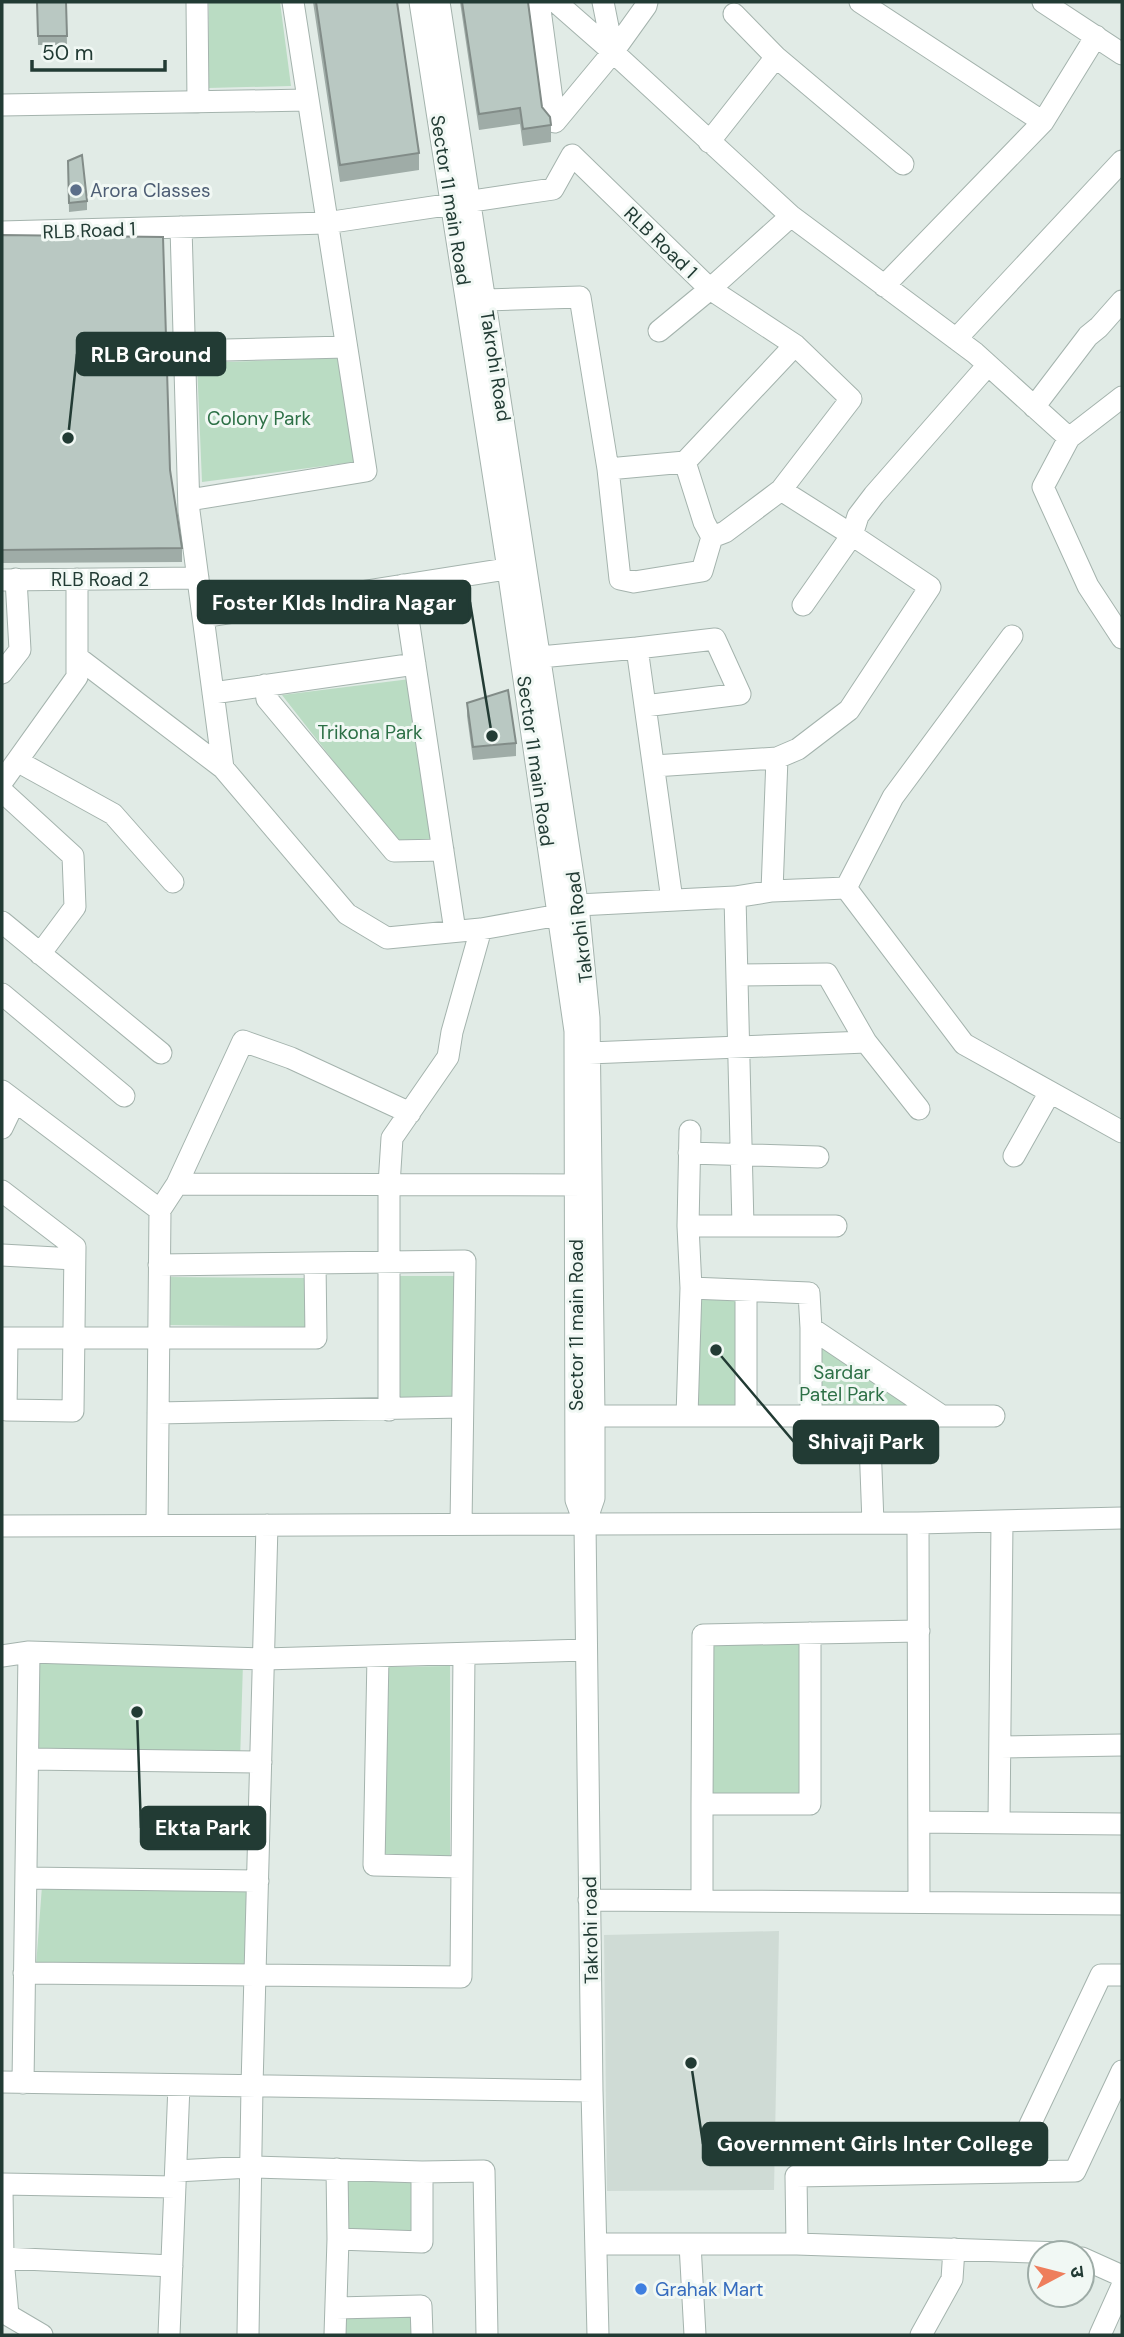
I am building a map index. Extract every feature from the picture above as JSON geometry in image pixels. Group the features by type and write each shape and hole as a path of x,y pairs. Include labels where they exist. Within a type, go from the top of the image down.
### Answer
{"street":[{"path":"197,2 198,102"},
{"path":"189,500 366,471 293,2"},
{"name":"Sector 11 main Road","path":"420,2 461,202 568,910 583,1185 576,1500 585,1524"},
{"name":"Takrohi Road","path":"439,2 461,202 485,300 517,567 540,657 568,910 589,1018 583,1185 594,1416 594,1498 585,1524"},
{"path":"539,2 555,122 613,51 646,6 646,2"},
{"path":"556,2 613,51 791,216 956,339 1069,438"},
{"path":"603,2 613,51"},
{"path":"860,2 1043,122"},
{"path":"1044,2 1122,54"},
{"path":"734,14 776,57 903,164"},
{"path":"884,286 1043,122 1096,36"},
{"path":"709,142 776,57"},
{"path":"2,105 308,100"},
{"name":"RLB Road 1","path":"2,232 326,223 553,189 572,155 710,289 791,216"},
{"path":"956,339 1122,161"},
{"path":"181,227 189,500 223,768"},
{"path":"659,331 710,289 795,345 851,399 781,490 725,532 712,537"},
{"path":"485,300 580,297 608,468 620,579 634,582 702,570 712,537 704,522 685,462"},
{"path":"1034,407 1087,336 1099,327 1122,301"},
{"path":"608,468 685,462 795,345"},
{"path":"185,351 346,346"},
{"path":"803,605 852,535 858,516 874,495 988,365"},
{"path":"1122,397 1069,438 1043,487 1088,586 1122,638"},
{"path":"654,766 777,758 799,749 849,710 930,587 781,490"},
{"path":"203,617 517,567"},
{"name":"RLB Road 2","path":"9,580 198,578"},
{"path":"2,782 77,677 77,579"},
{"path":"2,673 20,650 10,637 9,580"},
{"path":"403,585 455,931"},
{"path":"846,888 893,797 1012,636"},
{"path":"540,657 715,639 740,694 645,706"},
{"path":"637,648 672,900"},
{"path":"77,657 223,768 347,914 387,938 481,929 568,910 735,897 772,891 846,888"},
{"path":"213,693 415,664"},
{"path":"265,685 267,699 394,851 443,850"},
{"path":"772,891 777,758"},
{"path":"17,761 113,814 173,882"},
{"path":"2,791 73,856 75,907 40,954"},
{"path":"846,888 964,1044 1122,1132"},
{"path":"735,897 743,1226"},
{"path":"2,922 161,1053"},
{"path":"389,1410 389,1185 392,1138 448,1057 452,1032 481,929"},
{"path":"737,975 827,974 866,1042 919,1109"},
{"path":"2,994 124,1096"},
{"path":"157,1525 160,1210 177,1184 243,1041 291,1058 410,1113"},
{"path":"589,1053 866,1042"},
{"path":"1014,1156 1050,1092"},
{"path":"2,1128 8,1096 160,1210"},
{"path":"687,1416 691,1289 688,1226 690,1131"},
{"path":"689,1153 818,1157"},
{"path":"177,1184 583,1185"},
{"path":"2,1191 75,1247 74,1259 74,1339 73,1411 6,1410 4,1338 74,1339 159,1339 316,1338 315,1262"},
{"path":"688,1226 836,1226"},
{"path":"2,1255 74,1259"},
{"path":"159,1265 465,1261 461,1524"},
{"path":"691,1289 809,1293 811,1416"},
{"path":"746,1291 746,1416"},
{"path":"811,1328 942,1416"},
{"path":"158,1413 462,1407"},
{"path":"594,1416 993,1416"},
{"path":"869,1416 873,1523"},
{"path":"2,1526 918,1523 1122,1518"},
{"path":"999,1823 1002,1521"},
{"path":"918,1523 919,1902"},
{"name":"Takrohi road","path":"585,1524 598,2335"},
{"path":"248,2335 267,1525"},
{"path":"702,1901 703,1635 919,1630"},
{"path":"702,1804 810,1804 810,1633"},
{"path":"2,1656 29,1652 264,1658 586,1650"},
{"path":"29,1652 24,1973 12,2082 592,2091"},
{"path":"24,1973 461,1977 464,1654"},
{"path":"377,1656 374,1865 461,1867"},
{"path":"1000,1747 1122,1745"},
{"path":"28,1759 261,1762"},
{"path":"919,1822 1122,1824"},
{"path":"26,1878 258,1881"},
{"path":"589,1900 1122,1904"},
{"path":"1008,2171 1101,1975 1122,1975"},
{"path":"797,2244 796,2176 1075,2171 1122,2071"},
{"path":"169,2335 179,2085"},
{"path":"2,2184 175,2179 251,2167 484,2171 487,2335"},
{"path":"335,2335 337,2169"},
{"path":"338,2239 422,2242 422,2172"},
{"path":"2,2190 3,2258 8,2315 42,2335"},
{"path":"596,2244 797,2244 1026,2252"},
{"path":"690,2244 695,2335"},
{"path":"921,2335 952,2279 954,2249"},
{"path":"3,2258 172,2266"},
{"path":"1096,2264 1122,2276"},
{"path":"1100,2335 1122,2286"},
{"path":"336,2308 421,2306 422,2335"}],"shaded area":[{"path":"779,1931 774,2190 607,2191 604,1935"}],"green space":[{"path":"209,2 280,2 291,86 208,88"},
{"name":"Colony Park","path":"340,358 354,462 202,482 197,363"},
{"name":"Trikona Park","path":"410,679 434,839 396,841 282,695"},
{"path":"400,1276 454,1276 452,1398 399,1398"},
{"path":"167,1277 305,1278 305,1327 167,1325"},
{"path":"695,1293 738,1295 738,1407 693,1406"},
{"name":"Sardar Patel Park","path":"815,1335 923,1407 816,1409"},
{"path":"801,1639 805,1797 711,1797 711,1641"},
{"path":"33,1657 243,1663 240,1762 32,1760"},
{"path":"450,1666 450,1856 384,1859 387,1667"},
{"path":"42,1886 248,1890 247,1966 36,1966"},
{"path":"343,2175 414,2178 414,2236 344,2234"},
{"path":"415,2312 415,2335 342,2335 344,2313"}],"building":[{"path":"37,2 66,2 67,36 38,36"},
{"path":"316,2 397,2 419,153 340,165"},
{"path":"462,2 528,2 542,107 550,117 551,125 523,129 520,108 479,114"},
{"name":"Arora Classes","path":"82,155 87,201 69,203 68,161"},
{"path":"2,235 163,237 170,470 182,548 2,550"},
{"path":"508,690 516,743 473,747 467,703"}],"place":[{"name":"Arora Classes","path":"76,190"},
{"name":"RLB Ground","path":"68,438"},
{"name":"Foster KIds Indira Nagar","path":"492,736"},
{"name":"Shivaji Park","path":"716,1350"},
{"name":"Ekta Park","path":"137,1712"},
{"name":"Government Girls Inter College","path":"691,2063"},
{"name":"Grahak Mart","path":"641,2289"}]}
